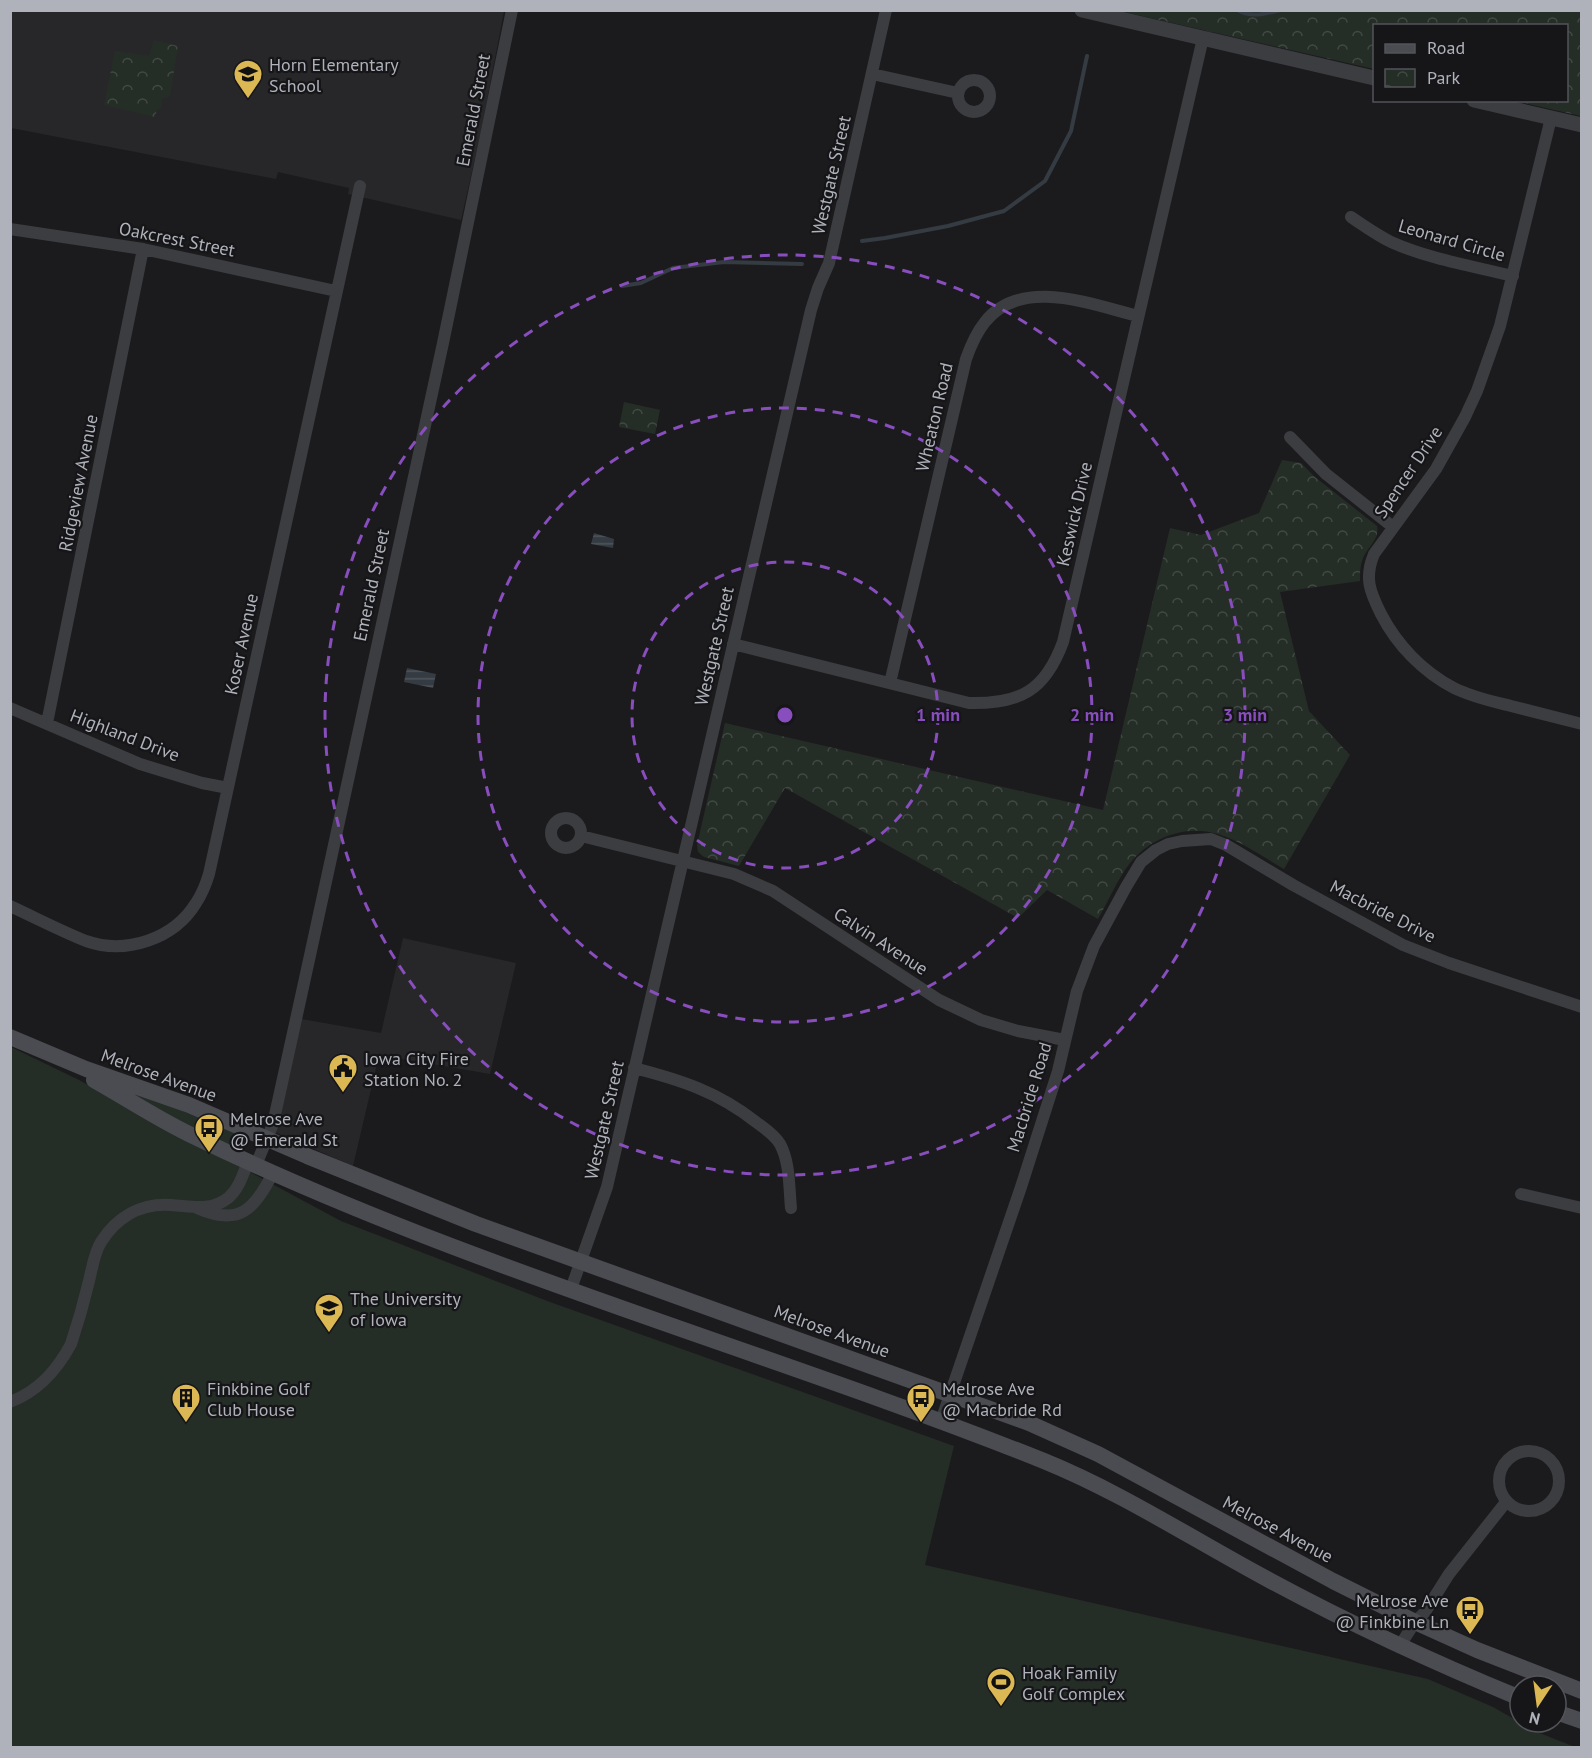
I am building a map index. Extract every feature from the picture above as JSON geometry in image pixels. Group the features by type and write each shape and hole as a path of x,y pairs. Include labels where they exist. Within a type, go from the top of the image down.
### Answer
{"main road":[{"name":"Melrose Avenue","path":"10,1037 49,1055 166,1122 252,1164 340,1202 467,1252 941,1421 1071,1473 1399,1647 1508,1693"},
{"name":"Melrose Avenue","path":"49,1055 189,1105 419,1203 1029,1423 1098,1454 1333,1581 1415,1622 1477,1650 1581,1691"}],"street":[{"name":"Emerald Street","path":"196,1208 211,1207 229,1197 252,1164 273,1124 443,343 512,10"},
{"name":"Westgate Street","path":"571,1289 607,1187 811,310 829,262 886,10"},
{"path":"1088,11 1373,78"},
{"name":"Keswick Drive","path":"733,644 969,703 1007,701 1033,688 1051,670 1063,642 1203,38"},
{"path":"872,74 958,93"},
{"path":"1483,102 1581,125"},
{"name":"Spencer Drive","path":"1551,118 1513,276 1491,354 1466,417 1436,469 1371,560 1369,584 1386,624 1399,642 1432,674 1453,688 1474,697 1581,724"},
{"name":"Koser Avenue","path":"10,906 87,941 120,946 138,944 171,930 185,918 204,891 360,186"},
{"name":"Leonard Circle","path":"1351,217 1390,242 1418,253 1513,276"},
{"name":"Oakcrest Street","path":"10,229 143,249 336,291"},
{"name":"Ridgeview Avenue","path":"47,723 143,249"},
{"name":"Wheaton Road","path":"890,683 966,358 976,335 987,320 1000,309 1032,296 1072,300 1138,316"},
{"path":"1290,437 1326,474 1393,527"},
{"name":"Highland Drive","path":"10,708 140,764 202,783 228,788"},
{"name":"Calvin Avenue","path":"581,836 734,874 773,891 939,1000 981,1020 1018,1031 1065,1040"},
{"name":"Macbride Drive","path":"1211,840 1226,845 1293,885 1403,945 1449,963 1581,1007"},
{"name":"Macbride Road","path":"941,1421 1021,1187 1058,1071 1077,991 1094,946 1142,862 1156,850 1168,844 1211,840"},
{"path":"634,1068 690,1083 745,1113 767,1130 780,1144 786,1162 791,1208"},
{"path":"10,1402 23,1397 40,1385 63,1359 71,1344 100,1244 118,1222 137,1209 152,1205 196,1208 227,1217 243,1212 257,1201 273,1173"},
{"path":"1521,1194 1581,1208"},
{"path":"1529,1451 1537,1452 1550,1460 1557,1470 1559,1481 1558,1491 1547,1506 1540,1510 1526,1511 1518,1510 1506,1502 1499,1478 1505,1463 1512,1456 1529,1451"},
{"path":"1399,1647 1449,1574 1506,1502"}],"shaded area":[{"name":"Horn Elementary School","path":"12,11 504,11 481,132 461,220 348,194 349,188 278,172 276,179 11,128 10,17"},
{"path":"594,533 614,539 613,548 591,544"},
{"path":"407,668 436,674 433,688 404,682"},
{"path":"403,938 516,963 490,1074 379,1055 353,1166 270,1130 296,1018 381,1033"}],"green space":[{"path":"1120,11 1581,11 1581,116 1519,102 1568,102 1568,24 1373,24 1373,69"},
{"path":"154,40 178,46 170,96 162,99 161,109 157,109 155,117 104,105 115,51 149,56"},
{"path":"624,402 660,410 655,434 619,427"},
{"path":"1282,460 1301,463 1315,477 1377,526 1378,530 1376,538 1363,559 1360,581 1280,592 1309,711 1350,755 1284,869 1227,837 1206,831 1182,832 1159,840 1138,854 1121,876 1098,919 1047,890 1018,918 785,788 739,866 704,857 698,852 697,845 725,723 1103,810 1170,528 1201,535 1259,513"},
{"name":"The University of Iowa","path":"11,1047 79,1080 341,1221 550,1302 954,1446 925,1565 1428,1679 1508,1716 1508,1734 1542,1734 1575,1747 11,1748"},
{"path":"128,1088 240,1135 240,1141 236,1146 231,1146 181,1122 127,1091"}],"waterway":[{"path":"1237,10 1253,15 1280,10"},
{"path":"862,241 948,226 1004,211 1045,181 1071,131 1087,56"},
{"path":"622,286 641,283 673,268 724,262 802,264"}],"place":[{"name":"Horn Elementary School","path":"248,100"},
{"name":"Iowa City Fire Station No. 2","path":"343,1094"},
{"name":"Melrose Ave @ Emerald St","path":"209,1154"},
{"name":"The University of Iowa","path":"329,1334"},
{"name":"Finkbine Golf Club House","path":"186,1424"},
{"name":"Melrose Ave @ Macbride Rd","path":"921,1424"},
{"name":"Melrose Ave @ Finkbine Ln","path":"1470,1636"},
{"name":"Hoak Family Golf Complex","path":"1001,1708"}]}
